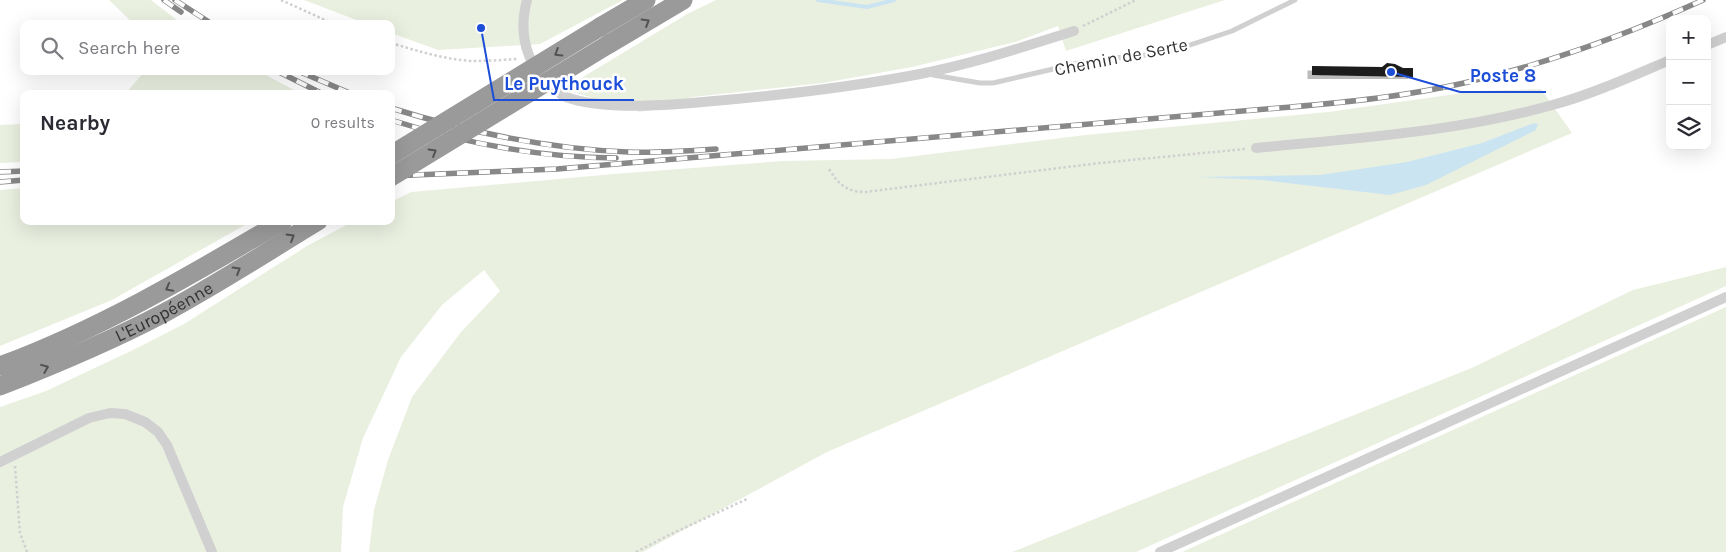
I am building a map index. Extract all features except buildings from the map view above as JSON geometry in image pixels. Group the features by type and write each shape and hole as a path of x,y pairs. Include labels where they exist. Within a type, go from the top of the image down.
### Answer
{"highway":[{"path":"395,153 646,0"},
{"path":"395,175 683,0"},
{"name":"L'Européenne","path":"0,366 110,318 173,286 276,225"},
{"name":"L'Européenne","path":"0,386 87,350 143,324 191,298 312,225"}],"street":[{"path":"527,0 523,16 523,31 529,58"},
{"path":"921,74 1004,53 1074,31"},
{"path":"1711,43 1726,37"},
{"name":"Chemin de Serte","path":"529,58 542,77 555,90 566,97 588,102 617,104 666,105 791,94 921,74"},
{"path":"1256,148 1414,133 1484,121 1581,96 1666,62"},
{"path":"1160,552 1726,297"},
{"path":"0,462 96,416 118,413 139,418 158,432 167,446 212,552"}],"lane":[{"name":"Chemin de Serte","path":"921,74 941,75 980,83 993,83 1092,60 1157,54 1232,31 1295,0"}],"path":[{"path":"281,0 325,20"},
{"path":"1074,31 1136,0"},
{"path":"395,44 436,56 468,60 529,58"},
{"path":"829,169 844,188 865,192 1100,163 1256,148"},
{"path":"14,454 20,533 27,552"},
{"path":"636,552 669,534 747,499"}],"green space":[{"path":"109,0 151,0 177,20 130,20"},
{"path":"304,0 623,0 540,44 438,50 395,34 395,20 356,20"},
{"path":"716,0 1225,0 1066,51 1058,26 1015,42 912,67 823,83 693,97 640,112 563,89 689,13"},
{"path":"142,75 266,75 294,90 128,90"},
{"path":"1541,89 1572,133 827,452 643,552 369,552 374,510 388,460 412,397 461,332 500,291 484,270 442,305 401,357 363,438 343,507 341,552 0,552 0,407 46,391 184,324 307,246 346,225 395,225 395,200 411,192 783,161 891,159 1086,135 1328,112 1477,91"},
{"path":"20,124 20,162 0,163 0,125"},
{"path":"20,188 20,225 245,225 112,300 0,346 0,190"},
{"path":"1726,267 1726,286 1136,552 1012,552 1474,367 1633,290"},
{"path":"1726,307 1726,552 1182,552"}],"water":[{"path":"1534,123 1538,124 1536,130 1426,185 1390,195 1262,180 1198,177 1320,175 1407,162 1482,143"}],"waterway":[{"path":"818,0 867,7 894,0"}],"railway":[{"path":"164,0 181,12"},
{"path":"175,0 206,20"},
{"path":"395,176 557,169 1378,98 1443,88 1555,58 1615,37 1703,0"},
{"path":"285,75 315,90"},
{"path":"307,75 343,90"},
{"path":"395,109 478,132 568,147 639,152 716,149"},
{"path":"395,121 446,136 502,148 559,155 616,158"},
{"path":"0,172 20,171"},
{"path":"0,182 20,180"}],"place":[{"name":"Le Puythouck","path":"481,28"},
{"name":"Poste 8","path":"1391,72"}]}
